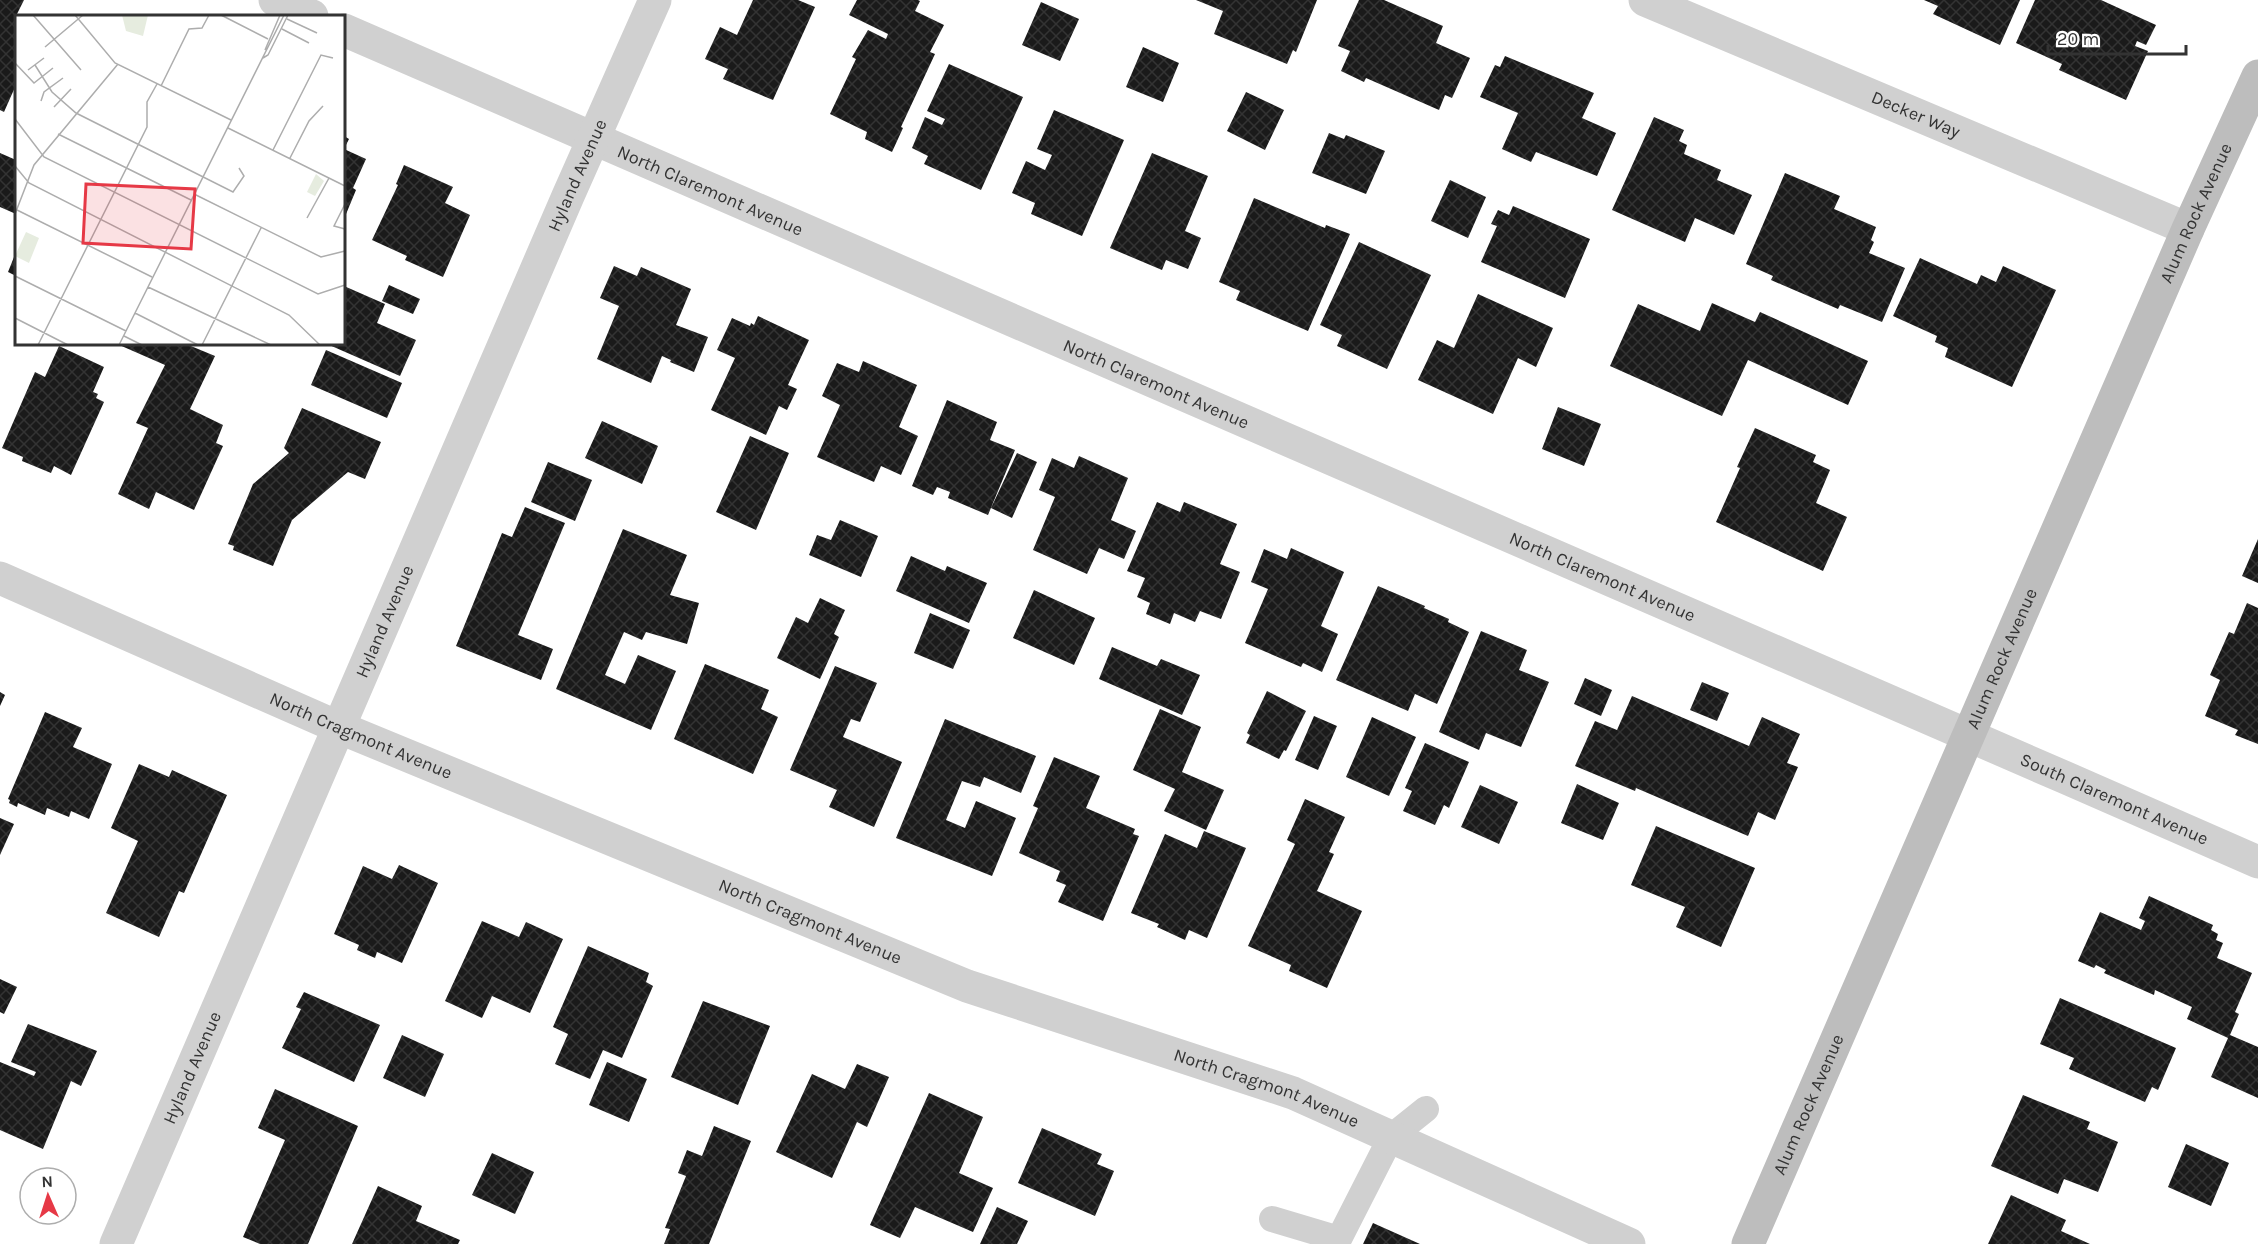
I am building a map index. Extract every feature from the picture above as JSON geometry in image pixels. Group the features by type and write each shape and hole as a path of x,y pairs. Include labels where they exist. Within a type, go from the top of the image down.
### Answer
{"main road":[{"name":"Alum Rock Avenue","path":"1748,1244 2188,229 2255,93"}],"street":[{"path":"275,0 310,15"},
{"name":"Hyland Avenue","path":"116,1244 592,140 655,0"},
{"name":"Decker Way","path":"1645,0 2188,229"},
{"name":"North Claremont Avenue","path":"345,30 592,140 1970,735"},
{"name":"North Cragmont Avenue","path":"0,578 338,727 967,986 1293,1093 1629,1244"},
{"name":"South Claremont Avenue","path":"1970,735 2258,862"}],"lane":[{"path":"1272,1219 1339,1239 1391,1137 1426,1109"}],"building":[{"path":"0,0 24,0 15,15 15,87 4,112 0,110"},
{"path":"753,0 798,0 815,7 773,100 723,79 728,69 705,59 720,27 737,35"},
{"path":"857,0 918,0 920,1 915,11 944,25 930,52 935,54 901,127 903,128 892,152 865,139 867,132 830,114 856,59 852,57 868,30 886,39 888,34 849,15"},
{"path":"1196,0 1317,0 1296,52 1293,50 1287,64 1214,34 1223,11"},
{"path":"1359,0 1384,0 1443,26 1436,43 1470,58 1452,98 1445,95 1439,110 1366,78 1364,82 1341,71 1350,51 1338,46"},
{"path":"1924,0 2020,0 2000,45 1933,14 1938,6"},
{"path":"2035,0 2101,0 2156,25 2146,45 2137,41 2135,46 2148,51 2126,100 2059,70 2062,64 2016,43"},
{"path":"1041,2 1079,19 1060,61 1022,45"},
{"path":"1143,47 1179,63 1163,102 1126,87"},
{"path":"1505,56 1594,93 1582,118 1616,133 1597,176 1536,152 1531,162 1502,149 1518,113 1480,97 1495,65 1500,67"},
{"path":"949,64 1023,97 981,190 924,164 928,156 912,148 925,117 942,125 945,119 927,111"},
{"path":"1246,92 1284,110 1265,150 1227,131"},
{"path":"1054,110 1124,140 1082,236 1031,214 1035,203 1012,193 1026,161 1045,170 1052,155 1037,149"},
{"path":"1654,117 1684,130 1679,141 1687,145 1684,154 1721,170 1717,180 1752,195 1734,235 1695,218 1685,242 1612,210"},
{"path":"1329,133 1344,139 1346,135 1385,151 1366,194 1312,173"},
{"path":"345,149 366,159 353,188 356,190 345,217"},
{"path":"0,153 15,160 15,214 0,207"},
{"path":"1152,153 1208,176 1185,231 1201,238 1188,269 1166,260 1162,270 1110,248"},
{"path":"404,165 453,187 445,203 470,215 443,277 405,260 407,256 372,240 398,185 396,184"},
{"path":"1785,173 1840,196 1834,209 1876,227 1871,240 1874,242 1869,253 1905,268 1882,322 1840,305 1838,309 1771,280 1773,276 1746,264"},
{"path":"1450,180 1486,197 1468,238 1431,221"},
{"path":"1254,198 1325,228 1326,225 1350,234 1308,331 1236,300 1240,291 1219,282"},
{"path":"1513,206 1590,239 1565,298 1481,262 1497,226 1491,224 1498,210 1509,215"},
{"path":"1359,242 1431,275 1387,369 1337,346 1342,335 1320,325"},
{"path":"15,254 15,276 8,272"},
{"path":"1920,258 1977,284 1981,275 1996,282 2003,266 2056,290 2012,387 1945,357 1948,348 1935,342 1937,336 1893,316"},
{"path":"614,266 637,276 641,267 691,289 676,325 708,337 694,372 662,356 651,383 597,359 619,306 600,298"},
{"path":"389,285 420,299 413,314 382,301"},
{"path":"345,286 385,304 377,323 416,340 400,376 329,345 345,345"},
{"path":"1478,294 1553,328 1536,367 1518,358 1493,414 1418,380 1437,340 1454,348"},
{"path":"1712,303 1755,322 1760,312 1868,361 1848,405 1748,360 1722,416 1610,366 1638,304 1700,331"},
{"path":"758,316 809,340 788,385 797,389 787,410 779,406 766,435 711,410 735,358 717,350 732,318 750,326 751,323 754,325"},
{"path":"119,345 188,345 215,356 190,409 223,425 216,443 223,446 194,510 156,492 149,509 118,494 148,428 136,423 165,365"},
{"path":"59,346 104,367 93,392 98,394 96,398 104,402 71,475 54,466 51,473 22,461 23,457 2,448 35,372 45,377"},
{"path":"326,350 402,383 387,418 311,385"},
{"path":"863,361 917,385 899,427 918,436 901,475 881,466 874,482 817,457 840,405 822,396 837,363 859,372"},
{"path":"947,400 997,422 990,440 1015,450 988,515 948,498 950,492 937,487 933,495 912,486"},
{"path":"1558,407 1601,424 1584,466 1542,449"},
{"path":"302,408 381,442 365,479 348,472 292,520 273,566 233,550 234,546 228,544 253,484 289,453 284,448"},
{"path":"602,421 658,446 642,484 585,458"},
{"path":"1755,428 1816,455 1813,462 1830,470 1816,503 1847,517 1823,571 1716,522"},
{"path":"750,436 789,453 756,530 716,512"},
{"path":"1017,453 1037,462 1012,518 991,508"},
{"path":"1079,456 1128,478 1111,520 1136,531 1124,559 1099,548 1087,574 1033,550 1055,497 1039,490 1052,458 1074,468"},
{"path":"548,462 592,480 575,521 531,502"},
{"path":"1157,502 1180,512 1184,502 1237,524 1220,564 1240,572 1221,619 1200,611 1195,622 1174,613 1170,624 1146,614 1150,603 1137,597 1145,578 1127,571"},
{"path":"525,507 565,523 518,635 553,649 541,680 456,646 502,533 512,537"},
{"path":"840,520 878,536 861,577 809,555 817,535 831,540"},
{"path":"623,529 687,555 670,595 699,603 687,644 646,632 642,640 624,632 605,675 625,684 638,655 676,671 651,730 556,689"},
{"path":"2258,539 2258,583 2242,576"},
{"path":"1291,548 1344,572 1321,626 1338,634 1322,672 1303,663 1301,667 1245,643 1268,589 1251,582 1264,549 1287,559"},
{"path":"911,556 945,571 947,566 987,583 969,623 896,591"},
{"path":"1378,586 1425,606 1424,608 1449,619 1448,622 1469,632 1437,704 1415,694 1408,711 1336,680"},
{"path":"1034,590 1095,618 1074,665 1013,638"},
{"path":"820,598 845,610 834,634 839,637 820,679 777,658 796,617 808,623"},
{"path":"2247,603 2258,608 2258,744 2235,735 2238,730 2205,716 2220,680 2210,675 2229,632 2234,634"},
{"path":"930,613 970,630 953,669 914,653"},
{"path":"1481,631 1527,650 1519,670 1549,682 1521,747 1486,733 1479,750 1439,732"},
{"path":"1112,647 1157,666 1161,659 1200,675 1182,715 1099,679"},
{"path":"705,664 769,690 761,709 778,717 753,774 674,739"},
{"path":"835,666 877,683 860,722 851,719 843,737 902,762 874,827 829,807 837,790 790,770"},
{"path":"1585,678 1612,690 1601,716 1574,704"},
{"path":"1702,682 1729,693 1717,721 1690,710"},
{"path":"1267,691 1306,711 1286,751 1284,750 1279,759 1246,743 1250,735 1247,733"},
{"path":"0,692 5,695 0,706"},
{"path":"1632,696 1749,746 1762,717 1800,734 1787,763 1798,767 1775,820 1758,812 1748,836 1636,788 1635,791 1575,766 1595,721 1617,730"},
{"path":"1160,709 1201,727 1182,772 1224,790 1206,830 1164,811 1175,789 1133,770"},
{"path":"45,712 82,728 73,747 112,764 89,819 71,811 69,817 47,808 45,815 18,803 17,807 9,803 8,799"},
{"path":"1314,716 1337,726 1318,770 1295,760"},
{"path":"1372,717 1416,737 1389,796 1346,777"},
{"path":"945,719 1036,756 1021,793 984,777 980,787 962,781 946,820 965,828 976,801 1016,818 992,876 896,838"},
{"path":"1425,743 1469,762 1449,808 1444,805 1435,825 1403,811 1412,791 1405,788"},
{"path":"1054,757 1100,776 1086,808 1135,829 1133,834 1139,836 1103,921 1058,902 1066,885 1056,881 1060,871 1019,853 1038,808 1033,806"},
{"path":"139,764 169,777 172,770 227,795 184,893 179,891 159,937 106,913 138,841 111,828"},
{"path":"1577,784 1619,803 1603,840 1561,823"},
{"path":"1480,785 1518,802 1499,844 1461,827"},
{"path":"1305,799 1345,817 1329,852 1334,854 1317,891 1362,911 1327,988 1289,971 1291,965 1248,946 1295,844 1287,840"},
{"path":"0,818 14,824 0,855"},
{"path":"1656,826 1755,868 1721,947 1676,927 1685,907 1631,885"},
{"path":"1204,831 1246,848 1207,938 1189,930 1185,940 1157,927 1159,924 1131,913 1165,834 1197,848"},
{"path":"399,865 438,883 402,963 377,952 375,958 357,950 359,945 334,934 363,866 392,879"},
{"path":"2149,896 2213,925 2211,930 2218,934 2216,940 2223,943 2217,958 2252,973 2235,1012 2239,1014 2230,1035 2258,1047 2258,1098 2211,1077 2228,1038 2187,1019 2192,1007 2155,990 2154,995 2104,973 2106,970 2096,965 2094,968 2078,961 2100,912 2141,930 2145,921 2139,918"},
{"path":"482,921 519,937 526,922 563,939 530,1013 492,996 482,1018 445,1001"},
{"path":"588,946 649,973 646,982 653,986 622,1058 603,1050 590,1079 555,1064 568,1034 553,1027"},
{"path":"0,979 17,987 4,1014 0,1012"},
{"path":"304,992 380,1025 354,1082 282,1048 301,1009 296,1007"},
{"path":"2060,998 2176,1048 2158,1090 2152,1087 2145,1102 2069,1069 2074,1058 2040,1044"},
{"path":"703,1001 770,1026 738,1105 671,1077"},
{"path":"28,1024 97,1051 81,1086 71,1081 43,1149 0,1130 0,1062 34,1076 36,1072 11,1062"},
{"path":"402,1035 444,1054 425,1097 383,1078"},
{"path":"607,1062 647,1079 629,1122 589,1105"},
{"path":"857,1064 889,1077 867,1127 857,1122 832,1178 776,1152 812,1074 845,1089"},
{"path":"275,1089 358,1126 308,1244 260,1244 243,1237 285,1140 258,1128"},
{"path":"929,1093 983,1117 959,1173 993,1188 973,1232 915,1207 900,1238 870,1225"},
{"path":"2023,1095 2090,1122 2087,1129 2118,1142 2098,1192 2064,1179 2058,1194 1991,1166"},
{"path":"714,1126 751,1141 709,1244 664,1244 670,1229 665,1228 686,1176 678,1173 687,1150 702,1156"},
{"path":"1042,1128 1102,1154 1097,1164 1114,1171 1095,1216 1018,1183"},
{"path":"2186,1144 2229,1163 2211,1206 2168,1187"},
{"path":"492,1153 534,1172 515,1214 472,1195"},
{"path":"378,1186 422,1206 416,1221 460,1240 458,1244 352,1244"},
{"path":"2011,1195 2066,1220 2061,1231 2090,1244 1988,1244"},
{"path":"997,1207 1028,1221 1017,1244 980,1244"},
{"path":"1373,1223 1420,1244 1363,1244"}]}
